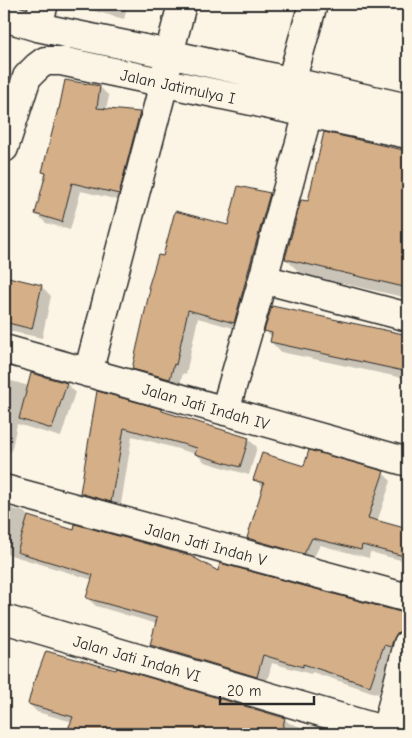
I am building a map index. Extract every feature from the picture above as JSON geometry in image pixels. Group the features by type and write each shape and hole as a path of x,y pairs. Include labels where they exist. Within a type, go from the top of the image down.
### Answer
{"street":[{"path":"88,373 164,83 169,54 182,4"},
{"path":"291,82 313,4"},
{"path":"4,17 40,15 169,54 408,108"},
{"name":"Jalan Jatimulya I","path":"4,148 27,78 36,67 45,62 61,61 408,134"},
{"path":"225,411 308,113"},
{"path":"263,279 408,317"},
{"name":"Jalan Jati Indah IV","path":"4,349 408,462"},
{"name":"Jalan Jati Indah V","path":"4,489 408,598"},
{"name":"Jalan Jati Indah VI","path":"4,619 386,732"},
{"path":"386,732 408,644"}],"building":[{"path":"65,80 100,86 97,108 140,112 119,194 72,183 62,222 35,214 46,173 42,172"},
{"path":"324,132 408,151 408,288 285,259 301,200 308,201"},
{"path":"238,186 270,193 234,323 188,310 176,365 174,364 170,379 132,369 150,289 148,288 158,255 163,256 175,211 228,225"},
{"path":"4,276 42,285 32,329 4,322"},
{"path":"272,306 408,335 408,372 270,342 272,333 264,331"},
{"path":"31,373 67,383 52,429 19,419"},
{"path":"97,391 162,409 162,411 249,438 240,467 195,454 197,448 124,428 111,502 80,493"},
{"path":"309,450 384,471 368,518 408,529 408,557 362,545 361,550 312,538 304,554 247,538 264,483 253,480 262,453 304,466"},
{"path":"28,516 74,530 75,524 191,556 218,571 220,563 408,613 407,629 397,633 391,647 384,645 370,686 303,664 303,667 263,655 257,677 150,645 157,618 86,598 93,575 17,552"},
{"path":"46,651 116,670 117,668 285,718 281,734 66,734 73,717 28,704 34,681"}]}
